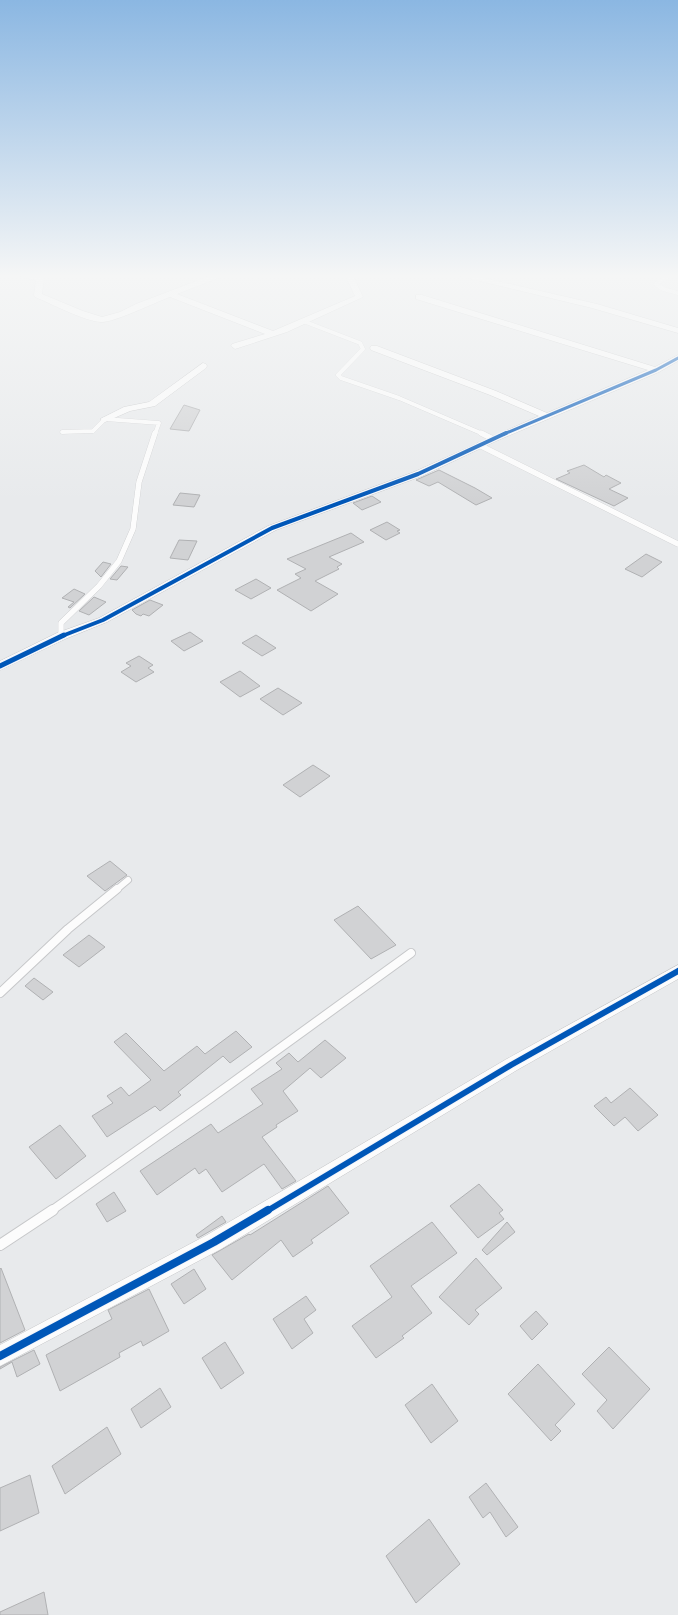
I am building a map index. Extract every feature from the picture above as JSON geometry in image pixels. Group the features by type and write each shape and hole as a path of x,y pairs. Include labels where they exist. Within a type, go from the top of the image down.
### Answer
{"street":[{"path":"380,350 493,393 546,416"},
{"path":"592,350 656,370"},
{"path":"0,666 61,636 103,620 272,528 418,474 479,445 676,361"},
{"path":"105,419 127,409 152,404 203,366"},
{"path":"0,1356 214,1242 511,1065 678,972"}],"lane":[{"path":"362,350 338,376 441,415 493,439"},
{"path":"61,636 61,624 100,586 119,561 133,529 139,482 160,423 105,419 93,431 62,432"},
{"path":"479,445 678,544"},
{"path":"0,994 68,929 128,880"},
{"path":"0,1245 66,1201 226,1089 411,953"}],"building":[{"path":"184,405 200,410 189,431 170,429"},
{"path":"584,465 604,477 606,475 621,483 609,489 628,498 614,506 556,479 570,473 567,471"},
{"path":"439,470 492,498 476,505 438,482 429,486 416,480"},
{"path":"180,493 200,495 194,507 173,505"},
{"path":"372,496 381,502 362,510 353,503"},
{"path":"387,522 400,530 397,531 400,533 386,540 370,530"},
{"path":"351,533 364,542 329,557 342,564 337,567 339,569 315,581 338,594 311,611 277,590 301,578 295,574 306,569 287,559"},
{"path":"179,540 197,541 188,560 170,558"},
{"path":"646,554 662,562 642,577 625,569"},
{"path":"103,562 111,564 101,577 95,571"},
{"path":"121,566 128,567 117,580 110,579"},
{"path":"256,579 271,588 251,599 235,590"},
{"path":"74,589 85,594 70,608 68,607 74,602 62,598"},
{"path":"94,597 106,602 89,615 79,611"},
{"path":"150,600 163,605 149,616 143,614 141,616 132,610"},
{"path":"190,632 203,641 184,651 171,641"},
{"path":"256,635 276,648 262,656 242,643"},
{"path":"139,656 153,665 148,668 154,672 136,682 121,672 131,666 126,663"},
{"path":"240,671 260,686 240,697 220,682"},
{"path":"278,688 302,703 283,715 260,699"},
{"path":"313,765 330,776 300,797 283,785"},
{"path":"110,861 127,875 105,891 87,876"},
{"path":"358,906 396,945 371,959 334,920"},
{"path":"89,935 105,947 79,967 63,955"},
{"path":"34,978 53,992 43,1000 25,986"},
{"path":"236,1031 252,1047 230,1063 223,1056 178,1092 181,1095 160,1111 155,1106 107,1137 92,1116 113,1103 107,1096 121,1087 129,1096 151,1080 114,1042 126,1033 164,1071 197,1046 205,1054"},
{"path":"325,1040 346,1058 321,1078 310,1068 283,1091 298,1111 276,1125 277,1127 262,1137 296,1181 282,1189 264,1164 222,1192 206,1169 199,1174 195,1168 157,1195 140,1171 211,1124 218,1133 263,1104 251,1089 282,1069 276,1063 289,1053 298,1062"},
{"path":"630,1088 658,1115 638,1131 625,1117 614,1126 594,1106 606,1097 611,1103"},
{"path":"60,1125 86,1156 56,1179 29,1147"},
{"path":"479,1184 503,1210 499,1213 504,1219 478,1238 450,1206"},
{"path":"328,1186 349,1213 311,1240 313,1243 293,1257 281,1240 232,1280 212,1255 249,1234 250,1235"},
{"path":"114,1192 126,1211 107,1222 96,1204"},
{"path":"222,1216 226,1222 198,1238 196,1235"},
{"path":"432,1222 457,1253 411,1286 432,1313 402,1336 404,1338 376,1358 352,1326 392,1297 370,1266"},
{"path":"507,1222 515,1232 487,1255 482,1250"},
{"path":"476,1258 502,1288 475,1310 479,1314 469,1325 439,1297"},
{"path":"1,1268 25,1330 0,1343 0,1269"},
{"path":"194,1269 206,1289 184,1304 171,1284"},
{"path":"149,1289 169,1331 143,1346 141,1341 119,1353 120,1357 60,1391 46,1355 112,1319 108,1310"},
{"path":"306,1296 316,1310 304,1319 313,1333 292,1349 273,1319"},
{"path":"536,1311 548,1324 532,1340 520,1326"},
{"path":"225,1342 244,1373 221,1389 202,1358"},
{"path":"609,1347 650,1389 613,1429 597,1411 607,1400 582,1374"},
{"path":"34,1350 40,1364 17,1377 12,1362 0,1369 0,1367"},
{"path":"538,1364 575,1404 555,1425 561,1431 551,1441 508,1394"},
{"path":"432,1384 458,1421 431,1443 405,1405"},
{"path":"160,1388 171,1407 141,1428 131,1409"},
{"path":"107,1427 121,1454 65,1494 52,1466"},
{"path":"30,1475 39,1513 0,1531 0,1488"},
{"path":"486,1483 518,1527 506,1537 490,1512 483,1518 469,1497"},
{"path":"429,1519 460,1564 416,1603 386,1556"},
{"path":"44,1592 48,1615 0,1615 0,1612"}],"cycle path":[{"path":"0,666 61,636 103,620 272,528 418,474 493,439 656,370 678,358"},
{"path":"0,1356 214,1242 511,1065 678,971"}]}
